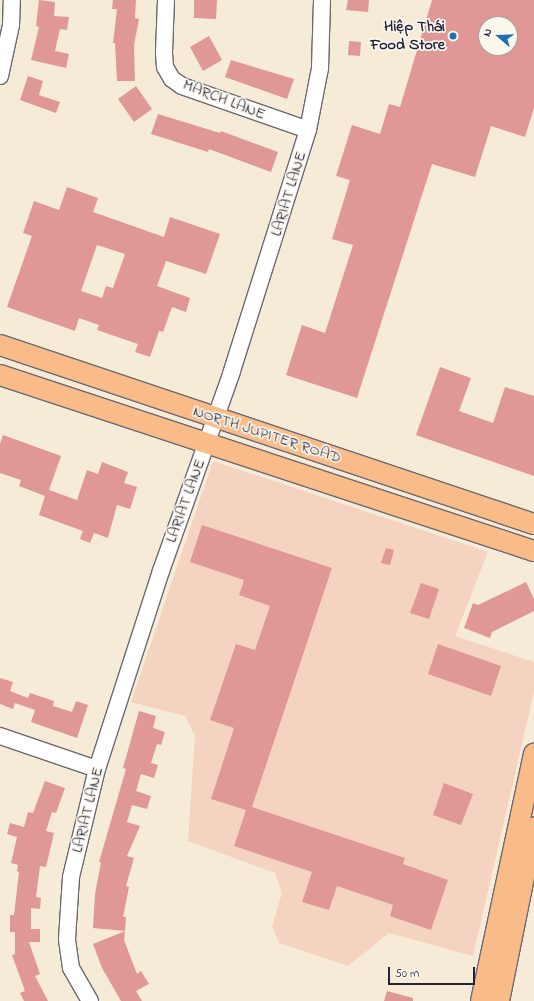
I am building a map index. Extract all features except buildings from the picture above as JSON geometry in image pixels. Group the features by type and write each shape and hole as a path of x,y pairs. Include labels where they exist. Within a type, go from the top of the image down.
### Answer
{"main road":[{"name":"NORTH JUPITER ROAD","path":"0,345 534,524"},
{"name":"NORTH JUPITER ROAD","path":"0,375 534,551"},
{"path":"376,499 384,474"},
{"path":"481,1001 529,825 534,755"},
{"path":"499,1001 521,894 512,879 520,846 529,825"}],"street":[{"path":"0,76 11,25 12,0"},
{"name":"MARCH LANE","path":"166,0 164,53 165,67 172,79 182,86 308,130"},
{"name":"LARIAT LANE","path":"90,1001 72,968 67,912 71,878 97,769 150,603 207,443 308,130 320,68 322,0"},
{"path":"0,736 97,769"}],"shaded area":[{"path":"213,461 488,552 455,636 534,662 534,692 473,956 389,933 348,966 279,943 272,926 282,893 275,873 188,841 195,735 185,716 131,702"}],"place":[{"name":"Hiệp Thái Food Store","path":"453,36"}]}
